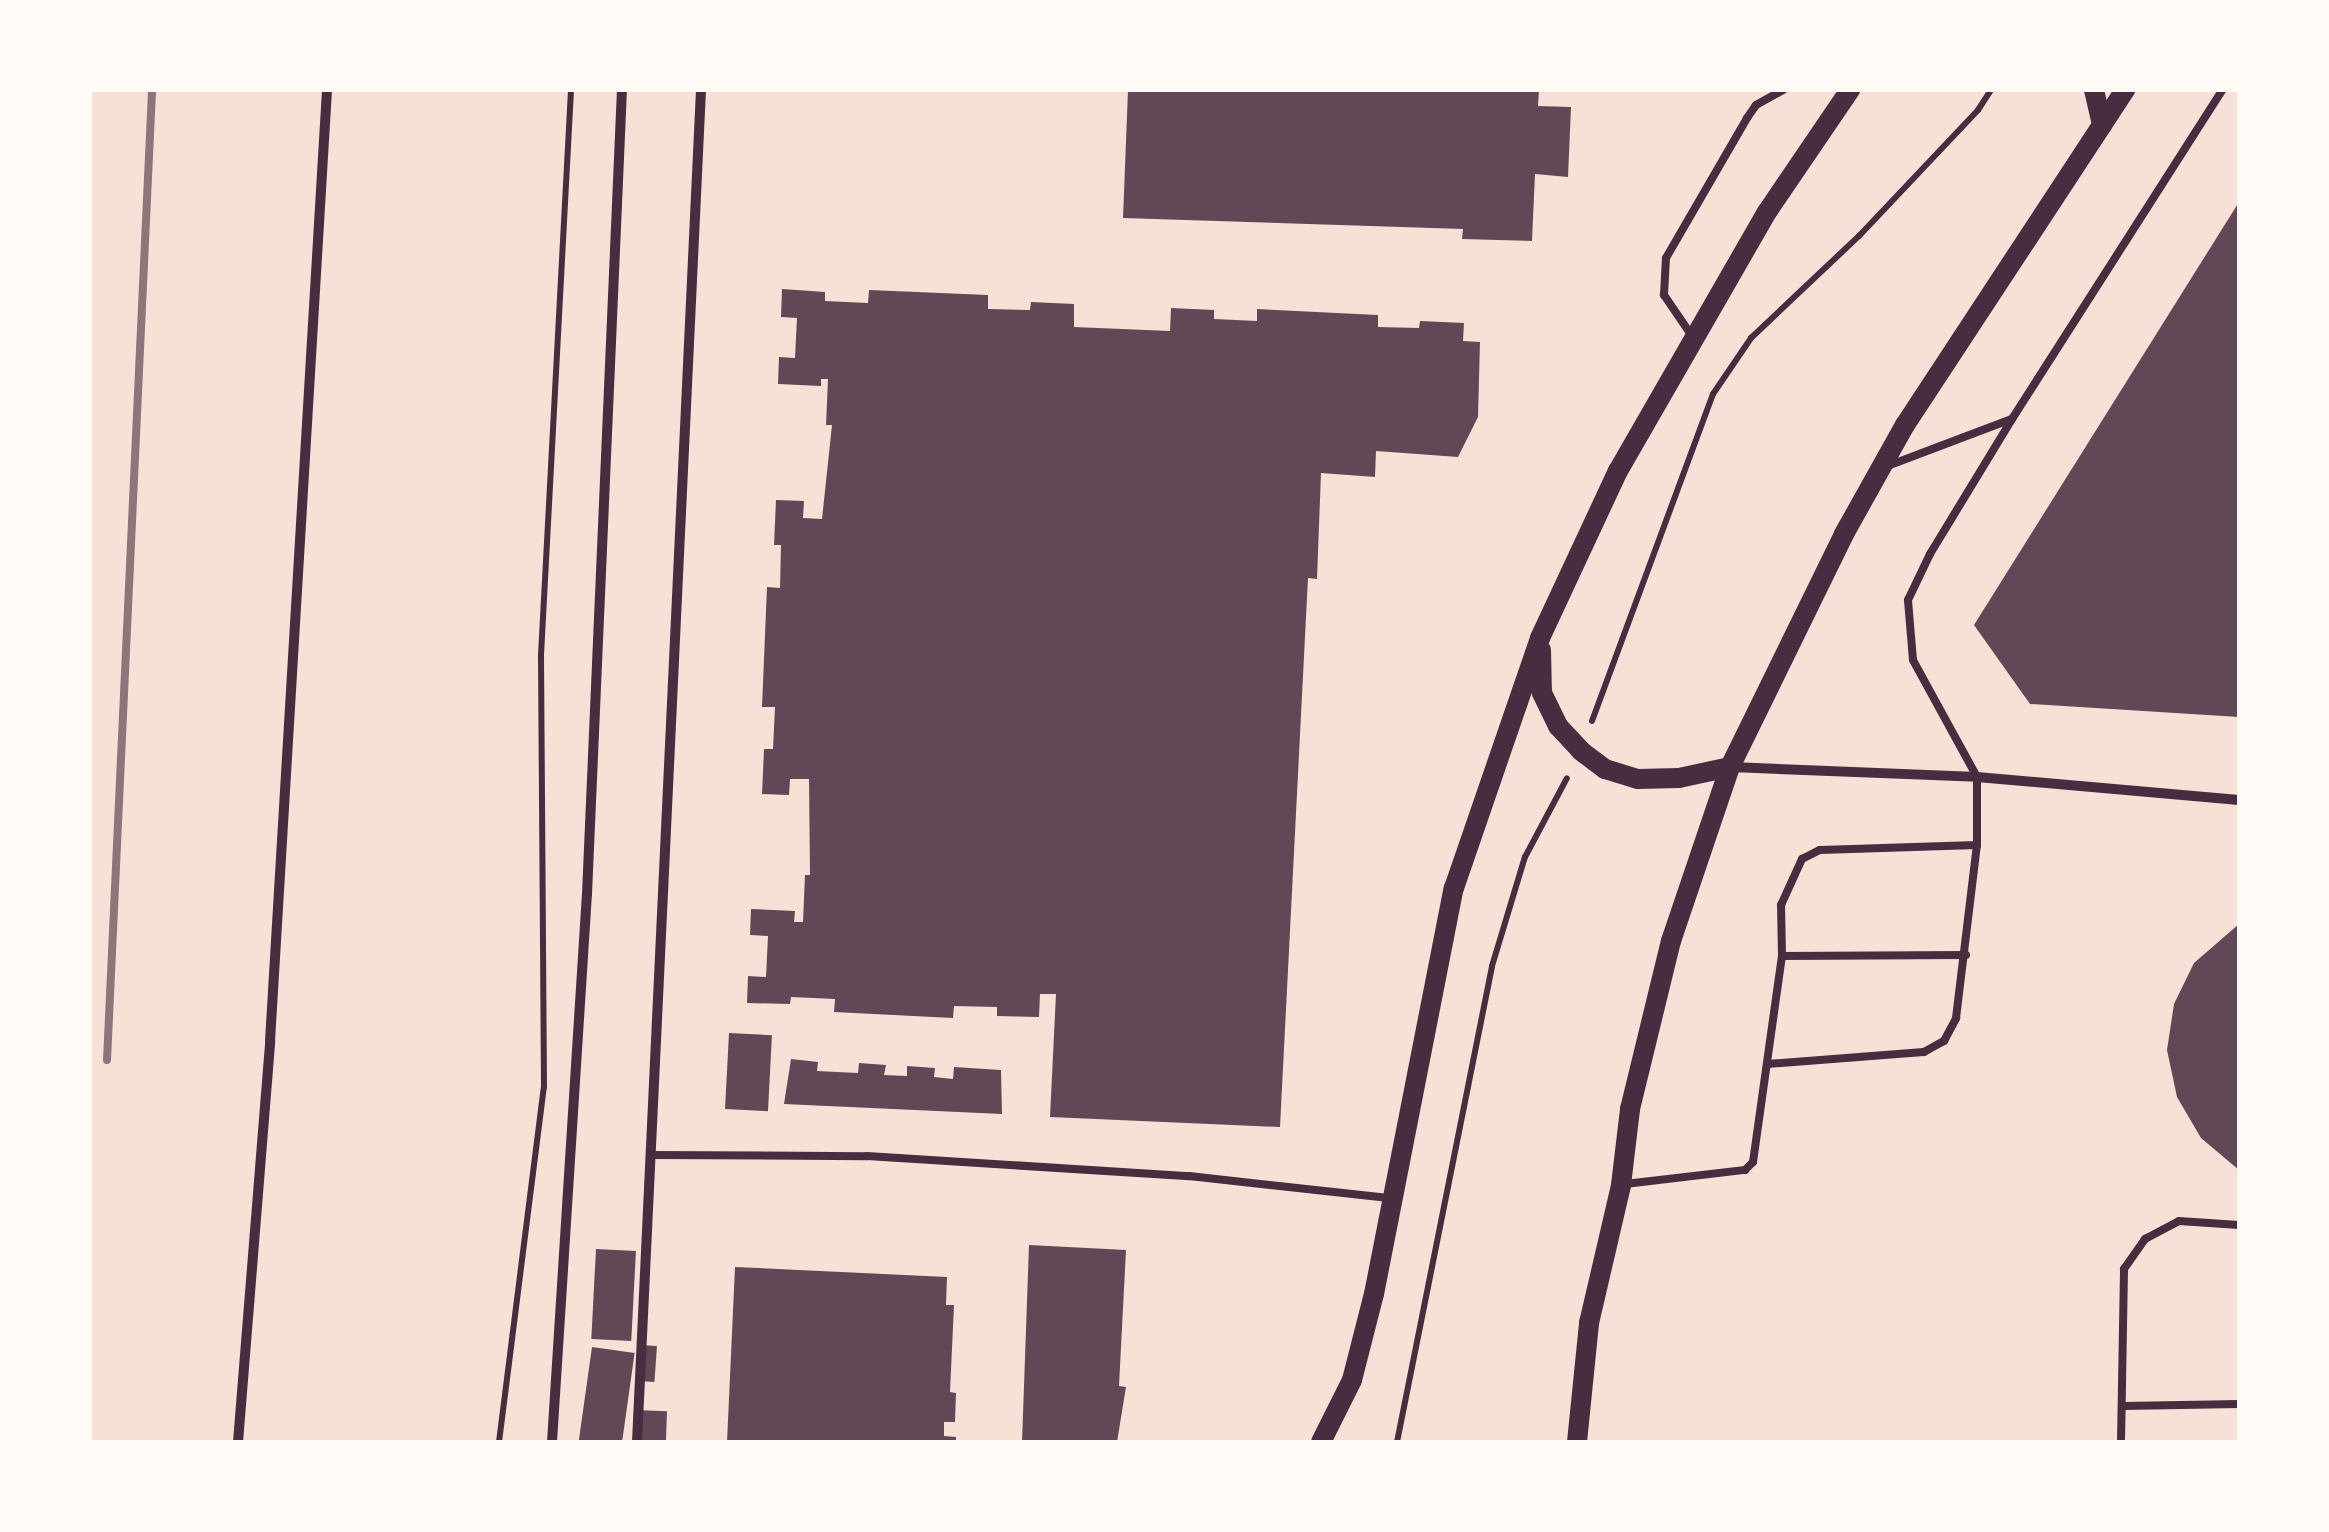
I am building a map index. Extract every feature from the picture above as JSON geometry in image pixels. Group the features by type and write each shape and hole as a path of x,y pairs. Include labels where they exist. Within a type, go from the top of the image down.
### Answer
{"main road":[{"path":"1321,1442 1352,1380 1393,1199 1454,888 1540,638 1618,471 1767,212 1850,90"},
{"path":"2094,90 2102,125"},
{"path":"1577,1442 1590,1323 1620,1184 1630,1109 1671,941 1730,766 1844,534 1881,469 2125,90"},
{"path":"1540,638 1542,693 1558,726 1580,751 1605,769 1638,780 1679,778 1730,766"}],"street":[{"path":"238,1442 270,1041 327,90"},
{"path":"552,1442 586,913 622,90"},
{"path":"637,1442 701,90"},
{"path":"1730,766 1977,777 2239,800"}],"lane":[{"path":"1759,90 1769,97"},
{"path":"1694,338 1664,295 1666,258 1747,118 1782,90"},
{"path":"1767,1064 1924,1052 1944,1042 1956,1018 1977,845 1977,777 1914,660 1908,600 1930,554 2012,418 2222,90"},
{"path":"1881,469 2012,418"},
{"path":"1620,1184 1745,1170 1753,1162 1782,956 1781,905 1802,859 1820,850 1977,845"},
{"path":"1782,956 1966,955"},
{"path":"650,1155 867,1156 1190,1176 1393,1199"},
{"path":"2121,1442 2124,1269 2145,1240 2179,1221 2239,1225"},
{"path":"2122,1406 2239,1404"}],"path":[{"path":"499,1442 544,1087 541,655 571,90"},
{"path":"1397,1442 1492,966 1525,857 1580,751 1713,394 1750,338 1860,236 1978,110 1991,90"}],"building":[{"path":"1128,90 1539,90 1538,106 1571,107 1568,177 1535,174 1532,241 1462,239 1463,229 1123,218"},
{"path":"2239,202 2239,717 2030,704 1974,625"},
{"path":"782,289 825,292 825,301 868,303 869,290 988,295 988,309 1030,310 1031,302 1074,304 1074,327 1170,331 1171,308 1214,310 1214,319 1257,321 1257,309 1378,315 1378,327 1419,328 1420,321 1464,323 1463,341 1480,342 1478,417 1458,457 1376,451 1375,477 1321,473 1317,579 1308,578 1280,1127 1050,1117 1056,994 1040,994 1039,1017 997,1016 997,1007 954,1006 953,1018 834,1012 835,999 791,997 790,1004 747,1003 748,976 766,977 768,936 750,935 751,909 795,911 794,922 803,922 805,875 810,875 809,779 790,779 789,795 762,794 764,749 773,749 775,707 762,707 767,587 780,588 781,545 774,545 776,500 804,501 803,518 822,519 832,425 826,425 828,379 821,379 821,386 778,384 779,357 795,358 797,318 781,317"},
{"path":"2239,924 2239,1170 2201,1138 2177,1097 2167,1050 2174,1004 2194,963"},
{"path":"729,1033 772,1035 768,1111 725,1109"},
{"path":"791,1059 818,1062 817,1071 858,1073 859,1063 886,1065 884,1075 907,1076 907,1066 935,1068 934,1077 953,1079 954,1067 1001,1070 1002,1114 784,1104"},
{"path":"1029,1245 1126,1250 1119,1386 1126,1387 1117,1442 1022,1442"},
{"path":"596,1249 636,1251 631,1341 591,1339"},
{"path":"735,1267 947,1277 946,1305 954,1305 950,1392 956,1393 955,1422 944,1422 944,1436 956,1437 956,1442 727,1442"},
{"path":"641,1345 657,1346 654,1382 638,1381"},
{"path":"592,1347 635,1353 622,1442 579,1441"},
{"path":"634,1410 667,1411 666,1442 633,1442"}],"railway":[{"path":"107,1060 152,90"}]}
